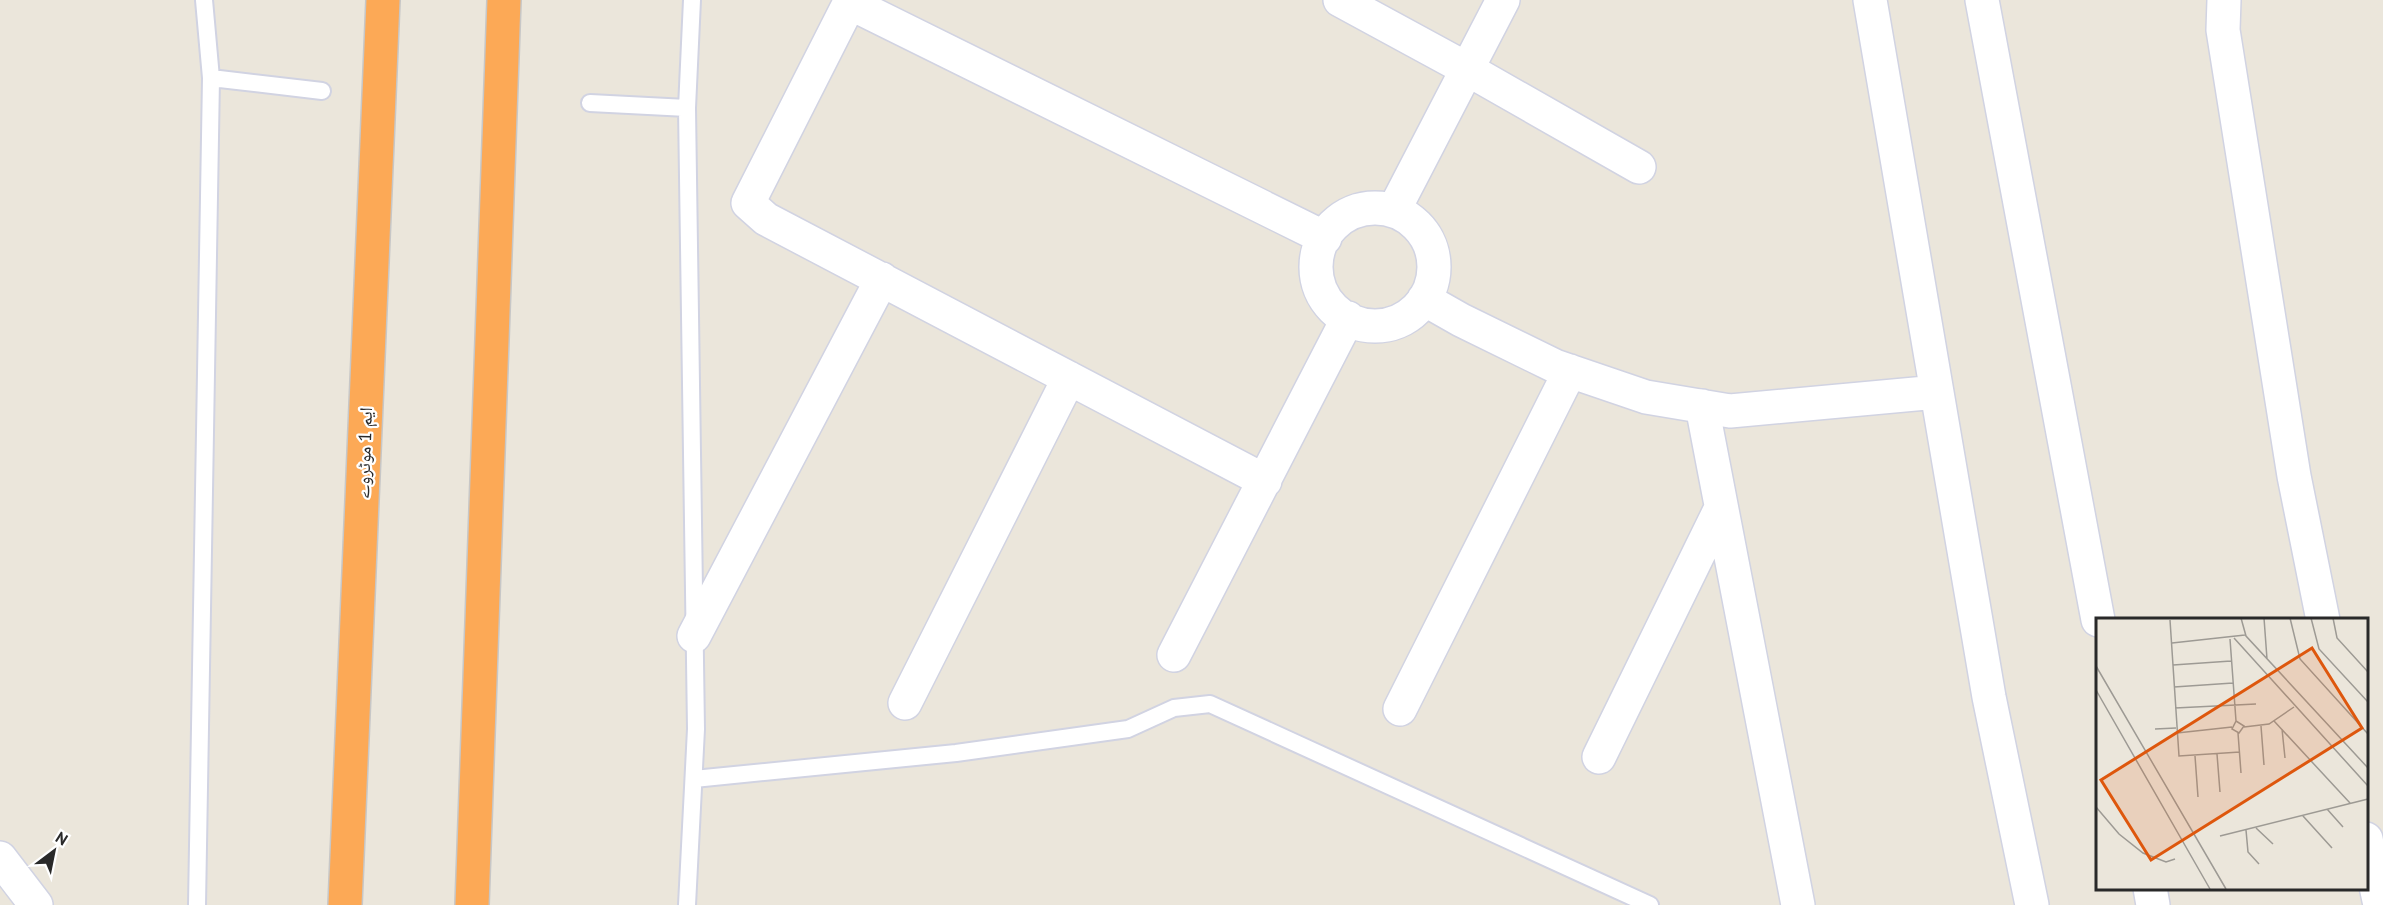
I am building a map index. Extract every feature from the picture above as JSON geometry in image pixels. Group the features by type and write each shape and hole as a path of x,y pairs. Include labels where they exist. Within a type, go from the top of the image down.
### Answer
{"highway":[{"name":"ایم 1 موٹروے","path":"345,905 383,0"},
{"path":"472,905 504,0"}],"street":[{"path":"1340,0 1639,167"},
{"path":"1394,210 1503,0"},
{"path":"1870,0 1989,696 2032,905"},
{"path":"1982,0 2098,618"},
{"path":"2224,0 2223,30 2287,429 2323,618"},
{"path":"1265,481 766,219 748,203 851,1 1324,238"},
{"path":"1371,207 1394,210 1414,222 1429,240 1435,263 1432,286 1421,306 1402,320 1379,326 1356,323 1336,312 1322,293 1316,271 1319,248 1330,228 1349,213 1371,207"},
{"path":"694,636 882,279"},
{"path":"1424,299 1461,320 1555,366 1646,397 1730,411 1937,392"},
{"path":"1174,655 1348,318"},
{"path":"1400,710 1570,371"},
{"path":"905,703 1069,378"},
{"path":"1702,406 1797,905"},
{"path":"1599,757 1721,508"},
{"path":"2368,844 2380,905"},
{"path":"0,858 36,905"},
{"path":"2150,890 2153,905"}],"lane":[{"path":"197,905 212,78 204,0"},
{"path":"687,905 696,729 687,108 692,0"},
{"path":"212,78 322,91"},
{"path":"590,103 687,108"},
{"path":"694,779 956,753 1128,729 1174,708 1210,704 1650,905"}]}
